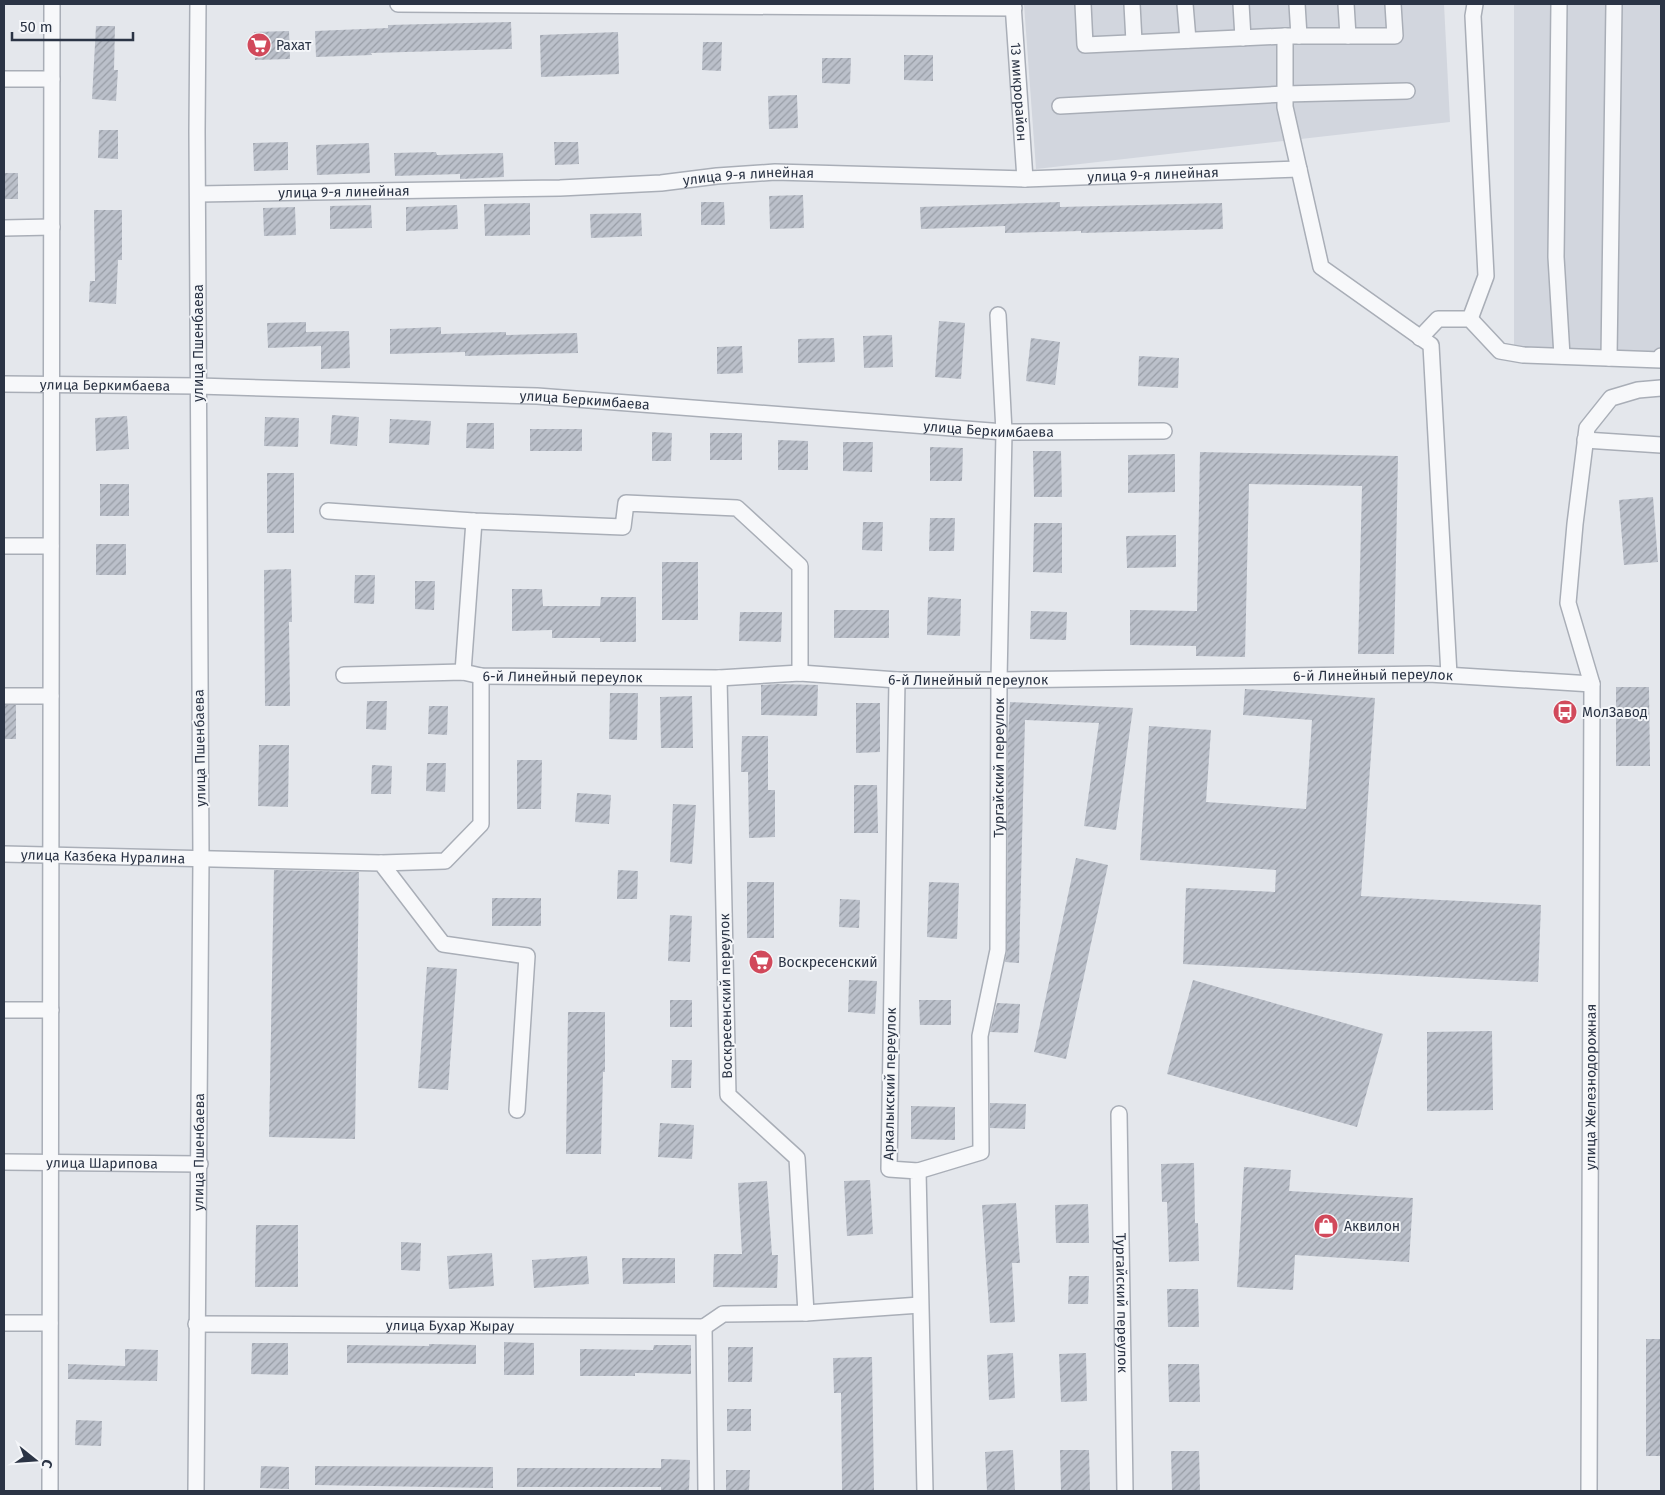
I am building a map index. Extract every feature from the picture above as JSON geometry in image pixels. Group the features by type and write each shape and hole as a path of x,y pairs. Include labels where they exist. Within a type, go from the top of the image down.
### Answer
{"street":[{"path":"50,1491 52,4"},
{"name":"улица Пшенбаева","path":"196,1491 201,859 198,194 196,131 198,4"},
{"path":"398,4 1013,6"},
{"path":"1083,4 1085,45 1292,36 1395,36 1393,4"},
{"path":"1132,4 1134,42"},
{"path":"1185,4 1188,40"},
{"path":"1241,4 1243,38"},
{"path":"1297,4 1285,94 1285,107 1321,267 1431,346 1449,675"},
{"path":"1346,4 1348,36"},
{"path":"1470,319 1486,276 1475,4"},
{"path":"1560,4 1556,257 1562,356"},
{"path":"1609,358 1614,4"},
{"name":"13 микрорайон","path":"1013,6 1025,179"},
{"path":"4,79 52,79"},
{"path":"1060,106 1285,94 1407,91"},
{"name":"улица 9-я линейная","path":"198,194 560,188 661,183 717,176 775,172 1025,179 1299,169"},
{"path":"4,228 52,228"},
{"name":"Тургайский переулок","path":"918,1171 981,1152 980,1036 998,950 999,680 1004,432 998,315"},
{"path":"1420,338 1438,319 1470,319 1500,351 1523,355 1661,360 1661,356"},
{"name":"улица Беркимбаева","path":"4,384 198,386 537,396 1004,432 1164,431"},
{"name":"улица Железнодорожная","path":"1589,1491 1592,684 1568,603 1574,524 1587,428 1611,398 1638,390 1661,388"},
{"path":"1585,440 1661,445"},
{"path":"328,511 474,521 624,527 626,503 737,508 800,566 800,673"},
{"path":"463,672 474,521"},
{"path":"4,546 52,546"},
{"name":"6-й Линейный переулок","path":"344,675 463,672 481,676 719,678 800,673 897,680 999,680 1429,674 1592,684"},
{"name":"улица Казбека Нуралина","path":"4,854 381,863 445,861 481,824 481,676"},
{"name":"Воскресенский переулок","path":"719,678 728,1095 797,1158 806,1313"},
{"name":"Аркалыкский переулок","path":"897,680 889,1169 918,1171"},
{"path":"4,696 51,696"},
{"path":"381,863 443,944 527,956 517,1110"},
{"path":"4,1010 51,1010"},
{"name":"Тургайский переулок","path":"1119,1114 1126,1491"},
{"name":"улица Шарипова","path":"4,1162 200,1164"},
{"path":"918,1171 925,1491"},
{"path":"706,1491 704,1328 722,1314 806,1313 920,1305"},
{"path":"4,1323 50,1324"},
{"name":"улица Бухар Жырау","path":"196,1324 704,1328"}],"shaded area":[{"path":"1024,4 1444,4 1450,122 1036,169"},
{"path":"1514,4 1661,4 1661,356 1514,356"}],"building":[{"path":"511,22 512,49 371,53 372,55 316,57 315,31 388,28 388,25"},
{"path":"96,26 115,26 114,70 118,70 116,101 92,99"},
{"path":"289,31 290,59 255,60 254,32"},
{"path":"618,32 619,74 541,77 540,35"},
{"path":"703,42 722,42 721,71 702,70"},
{"path":"904,55 933,55 933,81 904,80"},
{"path":"822,58 851,58 850,84 822,83"},
{"path":"797,95 798,128 769,129 768,96"},
{"path":"99,130 118,130 118,159 98,158"},
{"path":"288,142 288,170 254,171 253,143"},
{"path":"554,142 578,142 579,164 555,165"},
{"path":"369,143 370,173 317,175 316,145"},
{"path":"436,152 437,155 503,153 504,177 460,179 460,174 395,176 394,153"},
{"path":"4,173 18,173 18,199 4,199"},
{"path":"803,195 804,228 770,229 769,196"},
{"path":"701,202 724,202 725,225 701,225"},
{"path":"1060,202 1060,207 1222,203 1223,229 1005,233 1005,226 921,229 920,207"},
{"path":"530,203 530,235 485,236 484,204"},
{"path":"371,205 372,228 330,229 330,206"},
{"path":"457,205 458,229 406,231 406,207"},
{"path":"295,207 296,235 264,236 263,208"},
{"path":"94,210 122,210 122,260 118,260 116,304 89,302 90,281 95,281"},
{"path":"641,213 642,236 591,238 590,214"},
{"path":"939,321 965,323 961,379 935,377"},
{"path":"306,322 306,332 349,331 350,368 321,369 321,346 268,348 267,323"},
{"path":"441,327 441,334 506,332 506,335 577,333 578,353 465,356 465,352 390,354 390,329"},
{"path":"892,335 893,367 864,368 863,336"},
{"path":"834,338 835,362 798,363 798,339"},
{"path":"1031,338 1060,342 1055,385 1026,381"},
{"path":"742,346 743,373 717,374 717,347"},
{"path":"1139,356 1179,358 1178,388 1138,386"},
{"path":"332,415 359,417 357,446 330,444"},
{"path":"127,416 129,449 96,451 95,418"},
{"path":"265,417 299,418 298,447 264,446"},
{"path":"390,419 431,421 429,445 389,443"},
{"path":"467,423 494,423 494,449 466,448"},
{"path":"530,429 582,429 582,451 530,451"},
{"path":"652,432 672,433 671,461 652,461"},
{"path":"710,433 742,433 742,460 710,460"},
{"path":"778,440 808,441 808,470 778,470"},
{"path":"843,442 873,442 872,472 843,471"},
{"path":"930,447 963,448 962,481 930,481"},
{"path":"1033,451 1061,451 1062,497 1034,497"},
{"path":"1200,452 1398,456 1394,654 1358,654 1362,486 1249,484 1245,657 1196,656 1196,646 1130,645 1130,610 1197,611"},
{"path":"1175,454 1175,492 1128,493 1128,455"},
{"path":"267,473 294,473 294,533 267,533"},
{"path":"100,484 129,484 129,516 100,516"},
{"path":"1653,497 1658,562 1624,565 1619,500"},
{"path":"930,518 955,518 954,551 929,551"},
{"path":"863,522 883,522 882,551 862,550"},
{"path":"1034,523 1062,523 1062,573 1033,572"},
{"path":"1176,535 1176,567 1127,568 1126,536"},
{"path":"96,544 126,544 126,575 96,575"},
{"path":"662,562 698,562 698,620 662,620"},
{"path":"291,569 292,622 289,622 290,706 265,706 264,570"},
{"path":"355,575 375,575 374,604 354,603"},
{"path":"415,581 435,581 434,610 415,609"},
{"path":"512,589 542,589 543,606 600,606 601,597 636,597 636,642 600,642 600,638 552,638 552,630 512,631"},
{"path":"928,597 961,599 960,636 927,635"},
{"path":"834,610 889,610 889,638 834,638"},
{"path":"1031,611 1067,612 1066,640 1030,639"},
{"path":"740,612 782,612 781,642 739,641"},
{"path":"761,685 818,685 817,716 761,715"},
{"path":"1616,687 1649,687 1650,766 1616,766"},
{"path":"1245,689 1375,698 1361,896 1541,905 1538,982 1183,964 1186,888 1275,892 1276,870 1140,860 1149,726 1211,730 1206,802 1306,809 1312,720 1243,715"},
{"path":"610,693 638,693 637,740 609,739"},
{"path":"692,696 693,748 661,748 660,697"},
{"path":"367,701 387,701 386,730 366,729"},
{"path":"1010,702 1133,708 1116,830 1084,826 1099,723 1025,720 1019,963 1005,962 1007,950 1008,737"},
{"path":"856,703 880,703 880,752 856,753"},
{"path":"4,705 16,705 16,739 4,739"},
{"path":"429,706 448,706 447,735 428,734"},
{"path":"742,736 768,736 768,790 775,790 775,837 749,838 748,772 741,772"},
{"path":"259,745 289,745 288,807 258,806"},
{"path":"517,760 542,760 541,809 517,809"},
{"path":"427,763 446,763 445,792 426,791"},
{"path":"372,765 392,766 391,794 371,794"},
{"path":"854,785 877,785 878,833 854,833"},
{"path":"577,793 611,795 609,824 575,822"},
{"path":"673,804 696,805 692,864 670,862"},
{"path":"1076,858 1108,865 1066,1059 1034,1052"},
{"path":"274,870 359,872 355,1139 269,1137"},
{"path":"618,870 638,871 637,899 617,899"},
{"path":"747,882 774,882 774,938 747,938"},
{"path":"929,882 959,883 957,939 927,937"},
{"path":"492,898 541,898 541,926 492,926"},
{"path":"840,899 860,900 859,928 839,927"},
{"path":"670,915 692,916 690,962 668,961"},
{"path":"427,967 457,969 448,1090 418,1088"},
{"path":"849,980 877,981 875,1014 848,1012"},
{"path":"1193,980 1383,1034 1357,1127 1167,1074"},
{"path":"670,1000 692,1000 692,1027 670,1027"},
{"path":"919,1000 951,1000 951,1025 920,1025"},
{"path":"997,1003 1020,1004 1018,1033 990,1032"},
{"path":"568,1012 605,1012 605,1072 603,1072 601,1154 566,1154"},
{"path":"1492,1031 1493,1110 1427,1111 1427,1032"},
{"path":"672,1060 692,1060 691,1088 671,1088"},
{"path":"990,1103 1026,1104 1025,1129 990,1128"},
{"path":"911,1106 955,1107 955,1140 911,1139"},
{"path":"660,1123 694,1125 692,1159 658,1157"},
{"path":"1194,1163 1195,1223 1198,1223 1199,1261 1169,1262 1167,1202 1162,1202 1161,1164"},
{"name":"Аквилон","path":"1244,1167 1291,1170 1289,1191 1413,1198 1409,1262 1295,1255 1293,1290 1237,1287"},
{"path":"870,1180 873,1234 847,1236 844,1181"},
{"path":"767,1181 772,1255 778,1255 777,1288 713,1287 714,1254 742,1254 738,1183"},
{"path":"1016,1203 1020,1263 1012,1263 1015,1322 990,1323 982,1205"},
{"path":"1088,1204 1089,1243 1056,1243 1055,1205"},
{"path":"256,1225 298,1225 298,1287 255,1287"},
{"path":"401,1242 421,1243 420,1271 401,1270"},
{"path":"492,1253 494,1286 449,1289 447,1256"},
{"path":"587,1256 589,1284 534,1288 532,1260"},
{"path":"622,1258 675,1258 675,1283 623,1284"},
{"path":"1069,1276 1089,1276 1088,1304 1068,1304"},
{"path":"1167,1289 1198,1289 1199,1327 1168,1327"},
{"path":"1646,1339 1661,1339 1661,1456 1646,1456"},
{"path":"504,1342 534,1343 534,1375 504,1375"},
{"path":"252,1343 288,1343 288,1375 251,1374"},
{"path":"429,1344 476,1345 476,1364 347,1363 347,1345 429,1346"},
{"path":"654,1345 691,1345 691,1374 635,1373 635,1376 580,1376 580,1349 653,1350"},
{"path":"728,1347 753,1347 752,1382 728,1382"},
{"path":"125,1349 158,1350 157,1381 68,1379 68,1364 125,1366"},
{"path":"1013,1353 1015,1398 989,1400 987,1355"},
{"path":"1086,1353 1087,1401 1061,1402 1059,1354"},
{"path":"872,1357 874,1491 842,1491 841,1393 834,1393 833,1358"},
{"path":"1168,1364 1199,1364 1200,1402 1169,1402"},
{"path":"727,1409 751,1409 751,1431 727,1431"},
{"path":"76,1420 102,1421 101,1446 75,1445"},
{"path":"1013,1450 1015,1491 987,1491 985,1452"},
{"path":"1060,1450 1089,1450 1090,1491 1061,1491"},
{"path":"1171,1451 1199,1451 1200,1491 1172,1491"},
{"path":"661,1459 690,1460 689,1490 661,1490 661,1487 517,1487 517,1468 661,1468"},
{"path":"261,1466 289,1467 289,1489 260,1488"},
{"path":"315,1466 493,1467 493,1488 315,1485"},
{"path":"726,1470 750,1470 749,1491 726,1491"}],"place":[{"name":"Рахат","path":"259,45"},
{"name":"МолЗавод","path":"1565,712"},
{"name":"Воскресенский","path":"761,962"},
{"name":"Аквилон","path":"1326,1226"}]}
